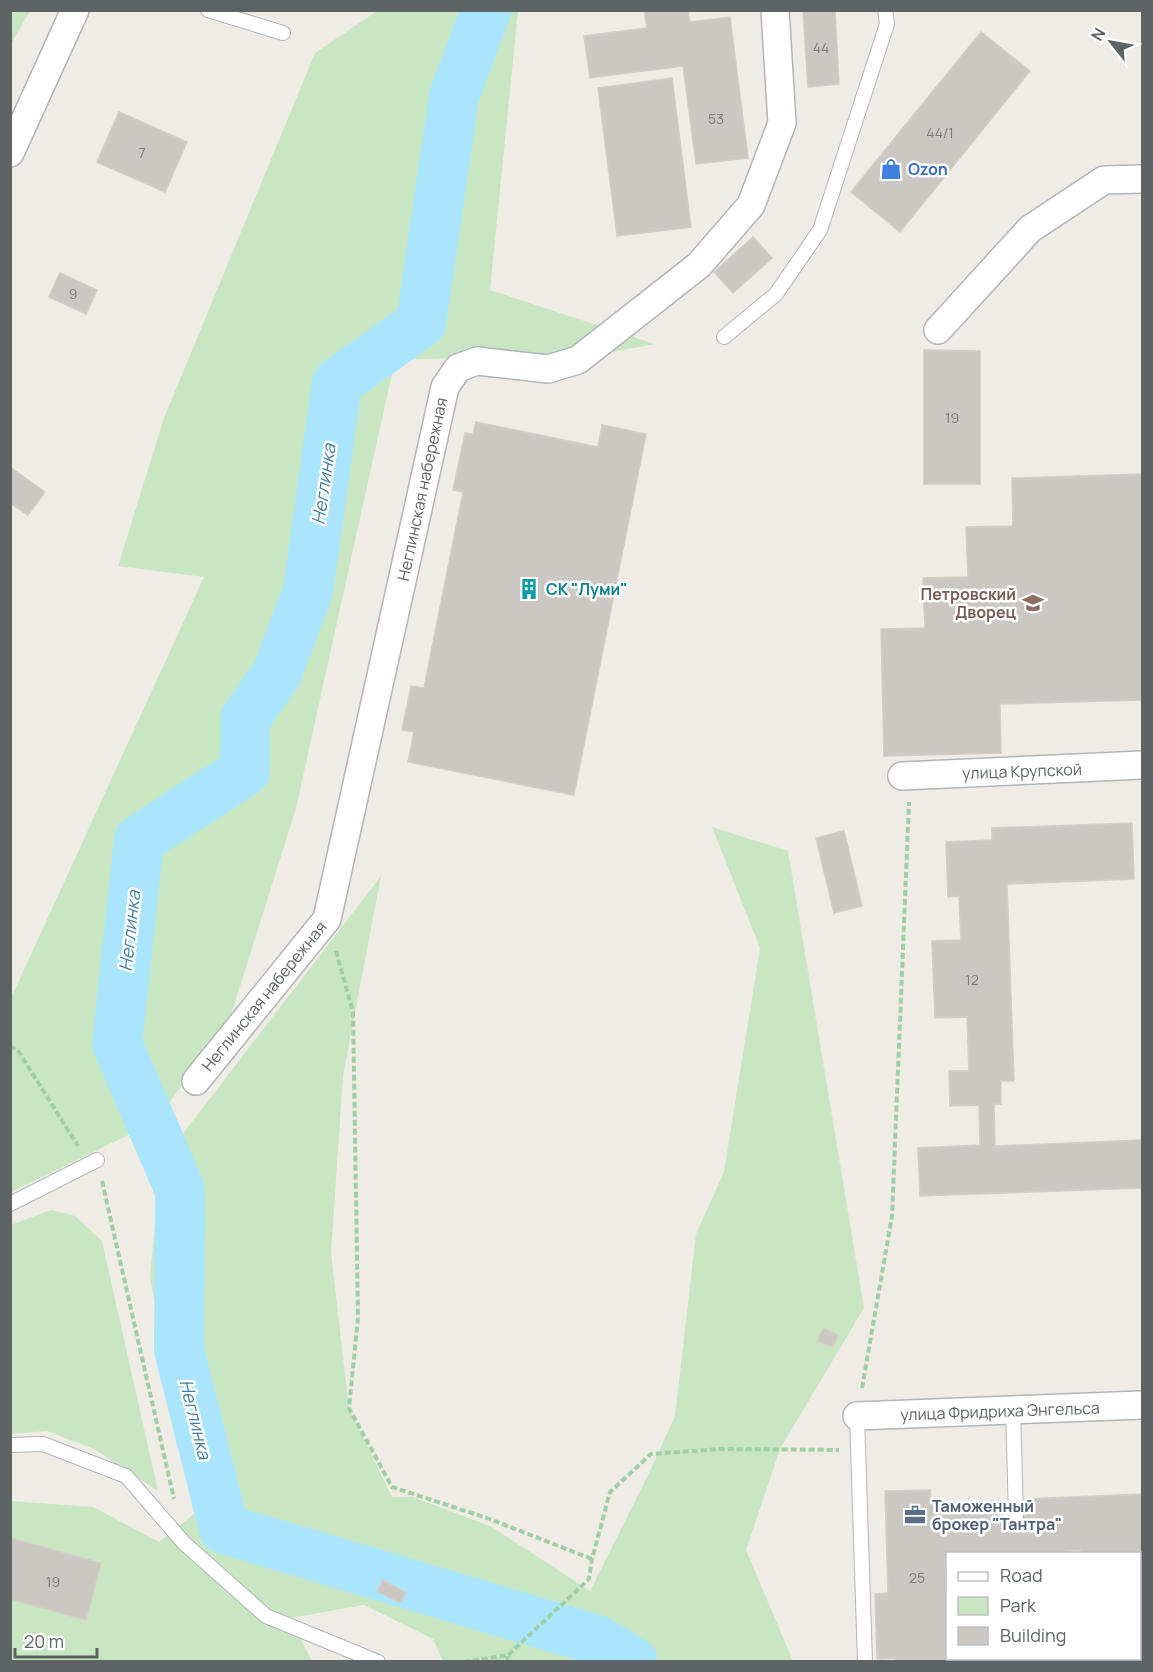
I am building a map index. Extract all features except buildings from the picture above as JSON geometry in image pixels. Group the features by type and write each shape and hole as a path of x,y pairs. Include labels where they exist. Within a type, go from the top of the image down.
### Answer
{"street":[{"path":"10,153 75,10"},
{"name":"Неглинская набережная","path":"196,1081 327,919 445,387 458,368 477,361 548,369 578,360 699,265 751,205 782,123 775,10"},
{"path":"938,330 1030,229 1104,180 1143,179"},
{"name":"улица Крупской","path":"906,776 1143,765"},
{"name":"улица Фридриха Энгельса","path":"857,1416 1143,1405"}],"lane":[{"path":"208,10 283,33"},
{"path":"724,337 776,294 820,230 887,24 885,10"},
{"path":"10,1204 97,1160"},
{"path":"1013,1410 1016,1516"},
{"path":"857,1416 865,1662"},
{"path":"10,1445 43,1444 126,1476 184,1543 267,1617 378,1662"}],"path":[{"path":"857,1416 892,1216 906,776"},
{"path":"327,919 353,1012 358,1318 349,1408 393,1487 486,1518 592,1559"},
{"path":"10,1047 16,1049 85,1156 97,1160 184,1543"},
{"path":"464,1662 508,1655 589,1579 610,1492 651,1454 721,1449 858,1450"},
{"path":"507,1662 508,1655"}],"green space":[{"path":"10,11 30,11 11,44"},
{"path":"377,11 518,11 490,290 655,344 608,353 395,360 296,808 232,1012 157,1121 11,1192 11,998 204,577 118,566 164,418 315,53"},
{"path":"712,827 788,851 864,1308 780,1449 746,1550 793,1661 443,1661 433,1639 364,1605 290,1618 312,1661 11,1661 10,1501 93,1507 159,1542 194,1514 150,1277 161,1162 381,876 343,1076 331,1253 349,1408 392,1497 413,1497 492,1527 590,1591 675,1416 696,1234 724,1172 760,948"},
{"path":"51,1210 75,1216 102,1241 158,1491 94,1449 47,1431 11,1434 11,1225"}],"waterway":[{"name":"Неглинка","path":"486,10 454,96 421,323 337,383 308,591 277,673 245,719 245,771 139,840 117,1044 180,1190 179,1350 224,1529 597,1640 633,1662"}],"place":[{"name":"Ozon","path":"891,169"},
{"name":"СК \"Луми\"","path":"529,589"},
{"name":"Петровский Дворец","path":"1033,603"},
{"name":"Таможенный брокер \"Тантра\"","path":"915,1515"}]}
